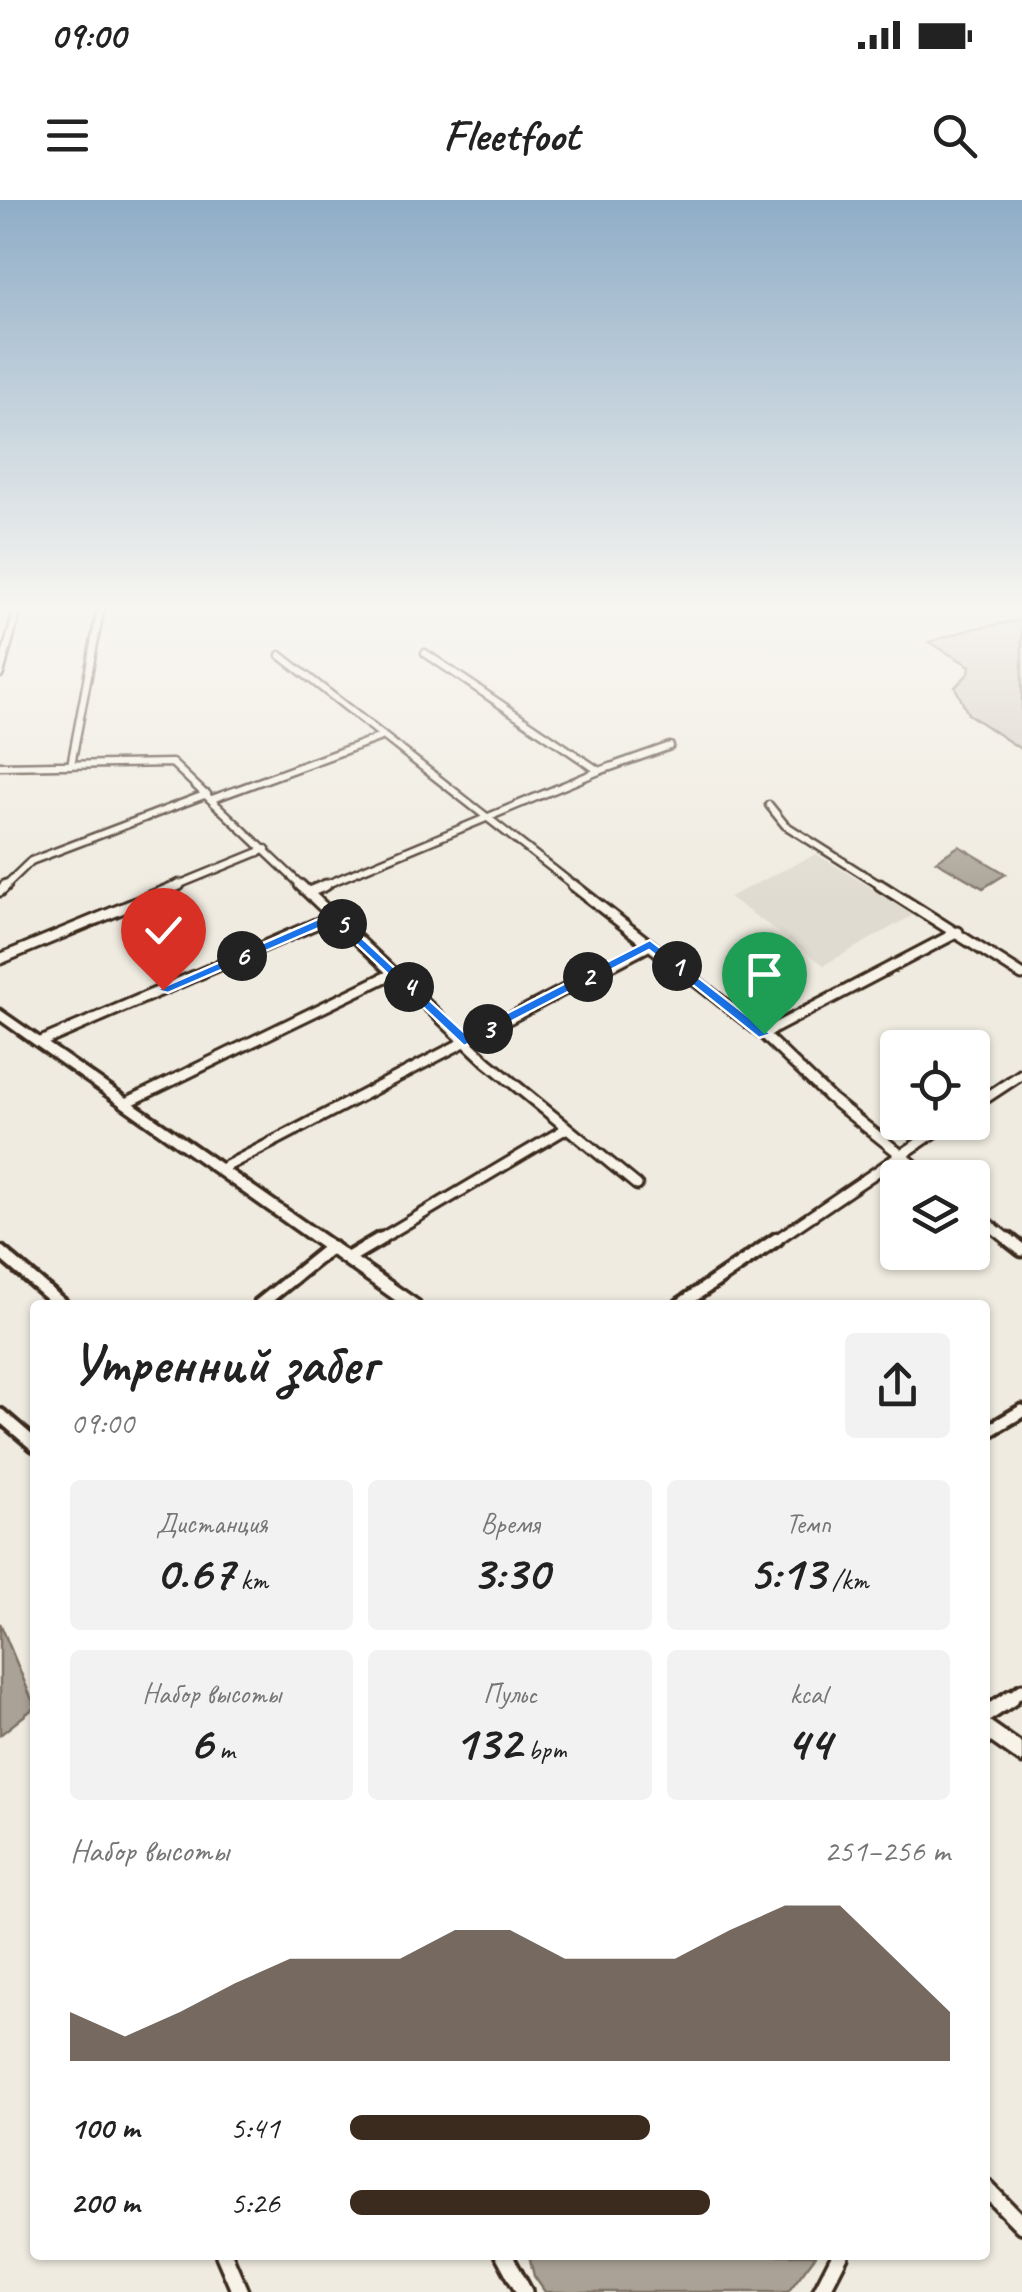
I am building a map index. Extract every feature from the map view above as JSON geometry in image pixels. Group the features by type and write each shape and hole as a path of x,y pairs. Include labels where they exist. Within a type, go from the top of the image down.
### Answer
{"main road":[{"path":"0,1014 405,1300"},
{"path":"990,1731 1022,1755"}],"street":[{"path":"71,765 81,710"},
{"path":"346,710 764,1034 828,1097 908,1160"},
{"path":"509,710 599,771"},
{"path":"0,892 32,861 380,737"},
{"path":"309,892 599,771 670,746"},
{"path":"0,766 172,763 464,1041 637,1185"},
{"path":"769,804 785,825 1022,974"},
{"path":"0,959 266,850"},
{"path":"42,1042 334,916"},
{"path":"764,1034 958,932"},
{"path":"221,1170 650,944"},
{"path":"126,1104 394,973"},
{"path":"990,1095 1022,1074"},
{"path":"348,1258 567,1128"},
{"path":"687,1300 924,1140"},
{"path":"990,1225 1022,1250"},
{"path":"265,1300 332,1248"},
{"path":"0,1252 56,1300"},
{"path":"990,1430 1022,1411"},
{"path":"0,1415 30,1442"},
{"path":"990,1712 1022,1690"},
{"path":"990,2192 1022,2225"},
{"path":"226,2260 240,2292"},
{"path":"507,2260 524,2292"},
{"path":"821,2292 837,2260"}],"shaded area":[{"path":"966,710 1022,710 1022,750"},
{"path":"959,846 1006,874 983,888 936,861"},
{"path":"816,854 915,914 824,965 729,897"},
{"path":"0,1623 30,1695 30,1711 0,1735"},
{"path":"530,2260 812,2260 788,2292 545,2292 534,2276"}],"route":[{"path":"163,990 334,916 464,1041 650,944 764,1034"}]}
